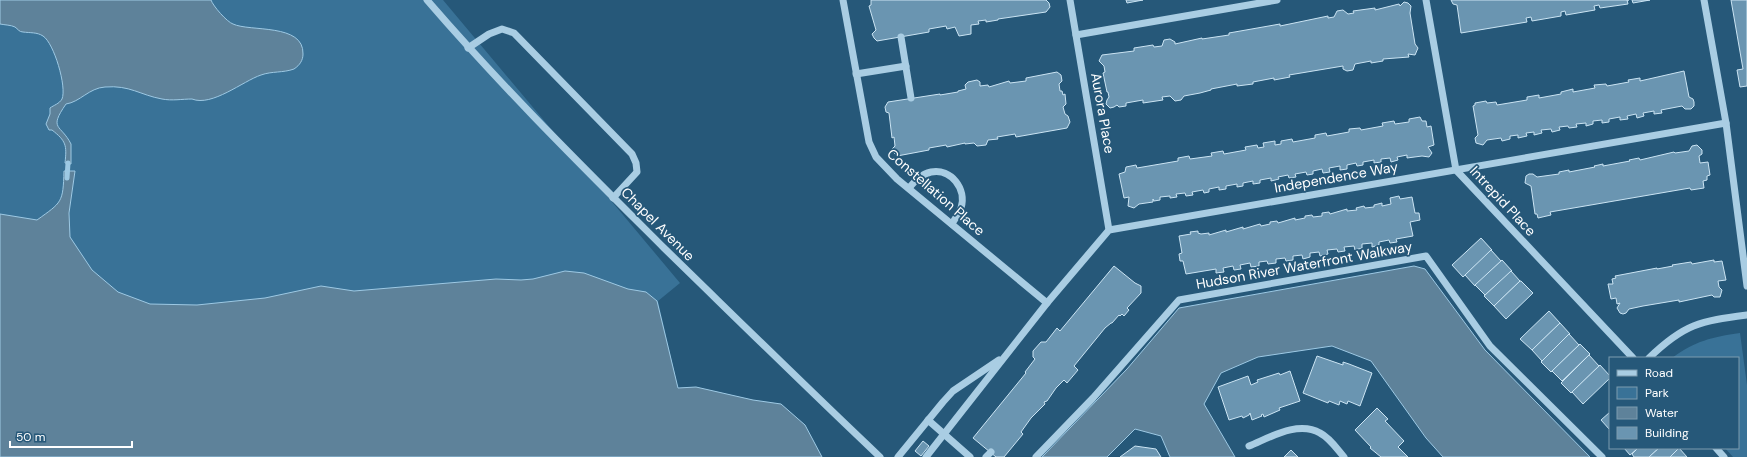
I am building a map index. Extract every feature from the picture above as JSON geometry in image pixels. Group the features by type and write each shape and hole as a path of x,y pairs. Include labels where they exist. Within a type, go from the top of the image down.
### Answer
{"street":[{"name":"Chapel Avenue","path":"428,0 468,48 518,102 613,198 880,457"},
{"name":"Constellation Place","path":"844,0 866,133 872,150 881,164 1047,303"},
{"name":"Aurora Place","path":"1070,0 1109,230"},
{"path":"1076,35 1277,0"},
{"name":"Intrepid Place","path":"1426,0 1456,170 1632,357"},
{"path":"1704,0 1726,124 1747,286"},
{"path":"468,48 489,34 502,29 514,33 632,154 636,163 637,172 613,198"},
{"path":"901,37 911,98"},
{"path":"856,74 906,66"},
{"name":"Independence Way","path":"1109,230 1726,124"},
{"path":"909,188 917,179 930,172 950,175 959,187 962,200 959,213 952,224"},
{"path":"926,457 1047,303 1109,230"},
{"name":"Hudson River Waterfront Walkway","path":"1036,457 1093,398 1179,300 1426,256 1490,346 1602,457"},
{"path":"1650,357 1675,335 1696,324 1717,319 1747,315"},
{"path":"898,457 954,391 1007,354"},
{"path":"928,420 970,457"},
{"path":"1249,446 1288,430 1305,428 1325,436 1344,457"},
{"path":"1717,449 1724,457"}],"green space":[{"path":"0,0 443,0 680,283 658,301 678,388 696,387 753,400 781,404 805,425 822,457 0,457"},
{"path":"1740,333 1747,385 1747,457 1733,457 1726,449 1739,449 1739,357 1673,357 1688,347 1721,336"}],"water":[{"path":"0,0 211,0 220,14 233,24 275,30 295,37 301,44 303,56 302,60 294,69 261,75 218,97 200,101 192,99 166,100 121,87 105,87 94,90 76,101 66,104 58,118 58,126 71,144 71,164 65,163 66,152 63,141 52,130 49,130 46,124 50,114 50,108 61,101 63,93 63,85 55,56 47,40 43,36 36,33 22,32 13,26 0,24"},
{"path":"64,171 75,171 69,213 70,237 92,270 118,292 150,304 197,305 265,298 321,286 354,291 496,279 533,279 565,271 584,273 628,289 646,292 657,301 678,388 696,387 753,400 781,404 805,425 822,457 0,457 0,214 37,220 60,201 63,190"},
{"path":"1414,266 1425,269 1485,350 1590,457 1443,457 1426,438 1371,361 1332,346 1258,357 1221,373 1204,404 1235,457 1170,457 1161,436 1135,429 1107,457 1042,457 1127,369 1179,308"}],"building":[{"path":"871,0 1046,0 1050,7 1046,12 986,22 986,20 978,21 979,24 971,25 971,34 959,36 955,27 947,29 946,26 929,29 929,32 877,41 872,34 876,30 869,6 871,5"},
{"path":"1126,0 1143,0 1127,3"},
{"path":"1451,0 1627,0 1628,4 1600,8 1599,5 1594,6 1595,10 1566,15 1565,11 1561,12 1561,16 1532,21 1531,17 1526,18 1527,22 1461,33 1457,5 1453,4"},
{"path":"1632,0 1650,0 1633,3"},
{"path":"1731,0 1747,0 1747,86 1740,87 1737,70 1743,69"},
{"path":"1404,2 1411,6 1410,13 1415,44 1418,48 1415,55 1408,54 1409,57 1383,59 1383,61 1371,63 1371,61 1355,64 1353,70 1347,71 1343,69 1343,66 1289,75 1290,77 1274,80 1274,78 1253,82 1253,84 1237,86 1237,84 1184,96 1181,100 1175,101 1170,96 1162,97 1163,100 1143,103 1143,100 1126,103 1126,106 1119,107 1117,105 1110,108 1106,104 1109,97 1103,73 1105,72 1104,66 1099,61 1102,55 1134,51 1134,48 1153,45 1154,47 1162,46 1164,40 1170,39 1175,42 1175,44 1202,38 1229,35 1229,33 1280,24 1280,26 1328,16 1328,18 1334,17 1337,11 1343,10 1348,14 1354,13 1353,11 1375,8 1375,10 1399,4 1400,6"},
{"path":"1684,71 1689,97 1693,99 1694,102 1694,106 1691,109 1685,109 1682,106 1661,110 1662,113 1654,114 1654,111 1643,113 1644,116 1637,118 1636,114 1627,116 1628,119 1620,120 1620,117 1609,119 1609,122 1602,123 1602,120 1593,121 1593,124 1586,126 1586,123 1576,124 1577,127 1559,127 1560,130 1552,132 1551,129 1541,130 1542,133 1534,135 1534,132 1526,133 1527,136 1518,138 1518,135 1510,136 1510,139 1502,141 1501,138 1487,140 1483,145 1476,143 1475,138 1478,135 1473,106 1475,103 1486,101 1487,103 1496,102 1497,105 1527,100 1527,97 1539,95 1539,98 1561,94 1561,92 1573,89 1573,92 1595,88 1594,85 1606,84 1607,86 1629,82 1628,80 1640,78 1640,81"},
{"path":"1057,72 1061,75 1062,81 1059,84 1060,91 1062,91 1063,95 1065,94 1066,104 1063,107 1070,122 1067,128 1016,137 1015,134 997,137 998,139 988,140 986,145 977,146 974,143 965,143 947,147 946,145 897,156 893,152 892,149 895,146 894,137 892,138 889,113 886,112 885,107 888,102 958,92 966,89 965,85 968,82 977,80 980,82 980,86 988,85 989,87 1009,81 1010,83 1026,81 1026,78"},
{"path":"1420,117 1422,121 1426,121 1427,127 1431,126 1434,145 1428,147 1432,153 1429,157 1422,156 1407,158 1407,155 1397,157 1398,160 1391,162 1390,158 1381,159 1381,162 1374,163 1374,160 1363,162 1363,165 1357,166 1356,163 1347,165 1347,169 1340,170 1340,166 1329,168 1330,172 1323,173 1322,169 1313,171 1313,174 1307,175 1306,172 1295,174 1296,177 1289,178 1288,175 1278,177 1279,179 1271,181 1271,178 1260,180 1260,183 1253,184 1253,181 1243,183 1243,186 1237,187 1237,184 1226,186 1226,189 1219,190 1219,187 1209,189 1209,192 1204,193 1203,190 1192,192 1193,195 1186,196 1185,193 1176,194 1177,197 1160,197 1160,200 1154,201 1153,199 1153,202 1139,204 1134,208 1128,206 1129,197 1124,198 1119,174 1125,172 1126,167 1136,165 1137,168 1178,161 1178,158 1189,156 1190,159 1212,156 1211,153 1223,151 1224,154 1246,150 1245,147 1257,145 1258,148 1264,147 1263,143 1275,141 1275,145 1281,144 1281,141 1292,139 1293,142 1315,138 1315,135 1326,133 1327,136 1349,132 1349,129 1360,128 1361,130 1383,126 1382,123 1394,121 1395,124 1409,122 1409,119"},
{"path":"1697,145 1702,150 1702,154 1699,156 1700,163 1708,162 1710,175 1707,176 1707,180 1703,181 1704,188 1691,190 1690,188 1550,212 1551,215 1538,218 1537,214 1535,214 1531,186 1525,183 1526,176 1529,174 1533,174 1537,177 1559,174 1559,172 1569,170 1569,172 1603,164 1603,166 1639,158 1640,160 1674,152 1689,151 1692,146"},
{"path":"1399,196 1400,199 1412,197 1415,213 1419,213 1420,220 1410,222 1413,236 1396,239 1397,242 1390,243 1389,240 1379,242 1379,245 1372,247 1372,243 1362,244 1362,248 1355,250 1354,246 1344,247 1345,251 1338,252 1337,249 1327,250 1328,254 1320,256 1319,252 1310,253 1310,257 1303,259 1302,255 1293,256 1293,260 1286,261 1285,258 1276,259 1276,263 1268,264 1267,261 1259,262 1259,266 1251,267 1250,263 1240,265 1241,269 1234,270 1233,266 1223,268 1224,272 1216,273 1216,269 1186,274 1183,261 1180,261 1179,254 1182,253 1179,236 1191,234 1190,232 1198,231 1198,233 1201,234 1209,233 1209,235 1243,227 1243,229 1260,224 1261,226 1270,224 1270,222 1277,221 1278,223 1295,218 1295,220 1305,218 1305,216 1322,216 1322,213 1329,212 1330,214 1347,209 1347,211 1357,210 1356,208 1364,206 1365,208 1374,207 1374,205 1382,203 1382,206 1391,204 1390,198"},
{"path":"1481,238 1492,250 1463,277 1452,265"},
{"path":"1491,250 1501,261 1475,286 1465,275"},
{"path":"1502,260 1512,271 1485,295 1475,285"},
{"path":"1714,260 1714,262 1722,261 1726,280 1718,281 1719,287 1722,290 1720,297 1714,297 1712,295 1679,302 1679,300 1643,306 1629,309 1623,314 1620,313 1617,308 1620,303 1617,304 1616,298 1611,299 1608,284 1613,284 1612,279 1616,278 1615,276 1673,266 1672,265 1691,262 1692,264"},
{"path":"1114,266 1141,286 1141,293 1127,308 1129,310 1124,316 1122,314 1120,316 1119,315 1105,328 1074,366 1078,370 1067,383 1064,380 1047,401 1044,402 1045,404 1031,418 1021,432 1023,434 1004,457 996,457 973,438 1026,373 1025,372 1035,359 1033,357 1033,351 1041,342 1046,342 1057,328 1060,331"},
{"path":"1511,271 1520,281 1494,306 1484,296"},
{"path":"1520,281 1533,293 1506,319 1494,306"},
{"path":"1549,311 1560,323 1532,350 1520,339"},
{"path":"1560,323 1570,334 1542,361 1532,350"},
{"path":"1569,334 1579,345 1551,372 1541,362"},
{"path":"1580,344 1590,354 1562,381 1552,371"},
{"path":"1589,355 1599,366 1571,393 1561,383"},
{"path":"1317,356 1343,365 1343,362 1372,373 1360,406 1348,401 1347,404 1340,401 1339,405 1329,401 1328,403 1303,393"},
{"path":"1600,365 1609,375 1609,379 1583,404 1572,392"},
{"path":"1290,371 1300,401 1279,408 1280,410 1264,417 1263,414 1261,415 1262,416 1252,420 1250,413 1243,418 1242,416 1229,420 1218,387 1248,376 1251,385 1258,382 1257,380 1279,373 1280,375"},
{"path":"1377,408 1388,419 1385,421 1404,441 1398,447 1408,457 1381,457 1370,448 1371,447 1355,430"},
{"path":"1609,413 1609,429 1601,420"},
{"path":"923,441 929,446 921,456 915,451"},
{"path":"1135,446 1156,449 1161,457 1120,457"},
{"path":"1625,449 1637,449 1630,455"},
{"path":"1637,449 1658,449 1649,457 1634,457 1632,454"},
{"path":"1658,449 1678,449 1670,457 1649,457"},
{"path":"1680,449 1687,457 1670,457"},
{"path":"1291,450 1298,457 1284,457"}],"waterway":[{"path":"67,178 68,163"}]}
